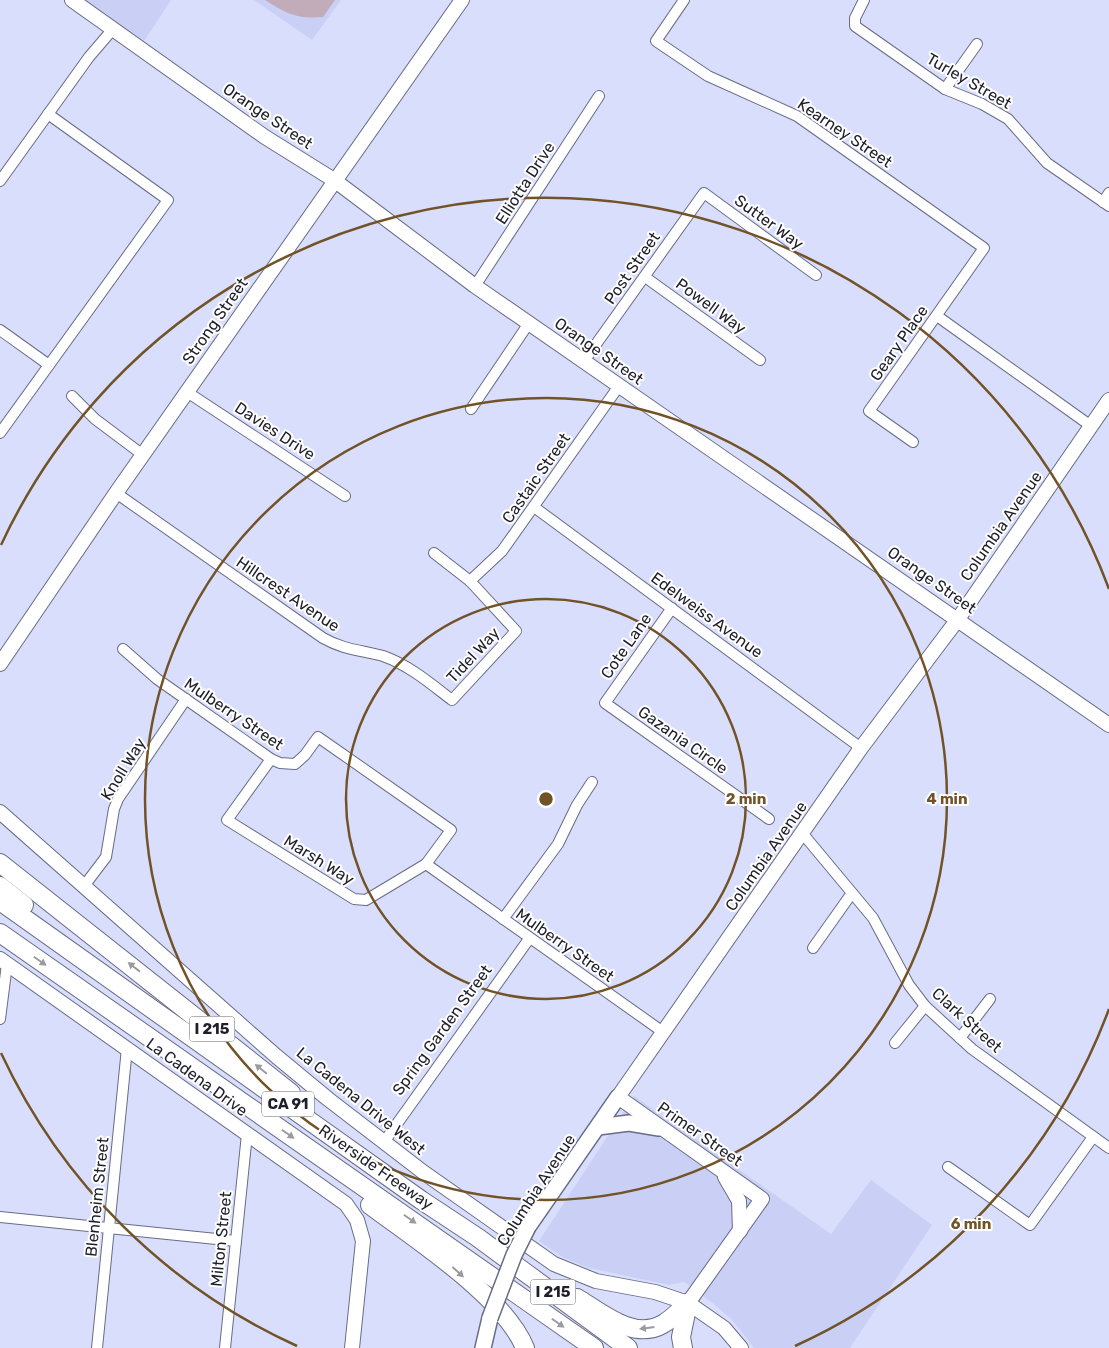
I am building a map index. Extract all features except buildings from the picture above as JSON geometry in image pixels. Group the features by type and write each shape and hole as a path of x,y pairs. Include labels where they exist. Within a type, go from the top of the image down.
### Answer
{"highway":[{"name":"I 215","path":"0,863 246,1056 421,1200"},
{"path":"0,886 155,1009"},
{"name":"Riverside Freeway","path":"0,901 155,1009 421,1200 477,1237 628,1348"},
{"name":"Riverside Freeway","path":"0,933 594,1348"},
{"path":"313,1151 348,1188 460,1274 506,1317 525,1348"},
{"path":"477,1237 499,1245 578,1299 630,1327 643,1330 654,1328 664,1323 688,1304"},
{"path":"683,1348 681,1337 688,1304"}],"main road":[{"name":"Columbia Avenue","path":"483,1348 490,1318 510,1262 528,1227 618,1097"},
{"path":"598,1127 629,1122 659,1128"}],"street":[{"name":"Orange Street","path":"72,0 265,137 334,180 476,286 618,386 958,619 1109,726"},
{"name":"Strong Street","path":"0,664 116,493 462,0"},
{"name":"Kearney Street","path":"684,0 656,41 713,79 797,116 984,248"},
{"name":"Turley Street","path":"864,0 856,18 855,26 946,89 982,104 1008,119 1047,163 1106,204"},
{"path":"0,181 89,57 113,29"},
{"path":"946,89 977,44"},
{"name":"Elliotta Drive","path":"476,286 599,96"},
{"path":"0,432 168,200 48,114"},
{"name":"Sutter Way","path":"704,193 816,275"},
{"name":"Post Street","path":"584,361 704,193"},
{"path":"1106,204 1109,193"},
{"name":"Geary Place","path":"913,442 869,411 984,248"},
{"name":"Powell Way","path":"645,277 760,360"},
{"path":"937,316 1091,426"},
{"path":"472,409 529,323"},
{"path":"0,330 49,364"},
{"name":"Castaic Street","path":"470,581 502,551 618,386"},
{"name":"Davies Drive","path":"187,392 345,496"},
{"path":"72,396 95,419 143,455"},
{"name":"Columbia Avenue","path":"618,1097 803,834 861,748 958,619 1109,400"},
{"name":"Hillcrest Avenue","path":"116,493 323,638 346,649 382,656 395,661 416,673 452,700"},
{"name":"Edelweiss Avenue","path":"534,507 861,748"},
{"path":"434,553 470,581"},
{"name":"Tidel Way","path":"452,700 516,630 470,581"},
{"name":"Cote Lane","path":"605,703 672,608"},
{"name":"Mulberry Street","path":"123,649 157,679 271,759 280,763 294,764 305,755 318,737 451,830"},
{"name":"Knoll Way","path":"84,886 106,857 114,809 118,799 186,699"},
{"name":"Gazania Circle","path":"605,703 769,819"},
{"name":"Marsh Way","path":"271,759 228,820 354,899 366,900 426,864 451,830"},
{"path":"503,919 558,844 577,805 592,782"},
{"name":"La Cadena Drive West","path":"0,812 283,1062 423,1172 554,1264 596,1281 655,1292 688,1304 724,1328 741,1348"},
{"name":"Clark Street","path":"803,834 873,918 909,985 925,1006 960,1038 1109,1148"},
{"name":"Mulberry Street","path":"426,864 529,939 663,1032"},
{"path":"813,948 852,893"},
{"name":"Spring Garden Street","path":"384,1142 529,939"},
{"path":"0,1019 3,961"},
{"name":"La Cadena Drive","path":"3,961 346,1204 355,1216 362,1233 352,1348"},
{"path":"960,1038 990,999"},
{"path":"894,1044 925,1006"},
{"name":"Blenheim Street","path":"97,1348 127,1048"},
{"name":"Primer Street","path":"618,1097 659,1128 762,1199 740,1231"},
{"name":"Milton Street","path":"225,1348 247,1134"},
{"path":"948,1167 1030,1224 1093,1137"},
{"path":"688,1304 740,1231 739,1201 736,1193 720,1170"},
{"path":"0,1217 236,1241"}],"shaded area":[{"path":"82,0 171,0 144,41"},
{"path":"254,0 341,0 312,40"},
{"path":"265,0 335,0 323,17 306,17 292,14"},
{"path":"634,1096 831,1234 871,1180 932,1225 850,1348 754,1348 733,1321 684,1282 669,1285 589,1268 564,1258 539,1241"}]}
